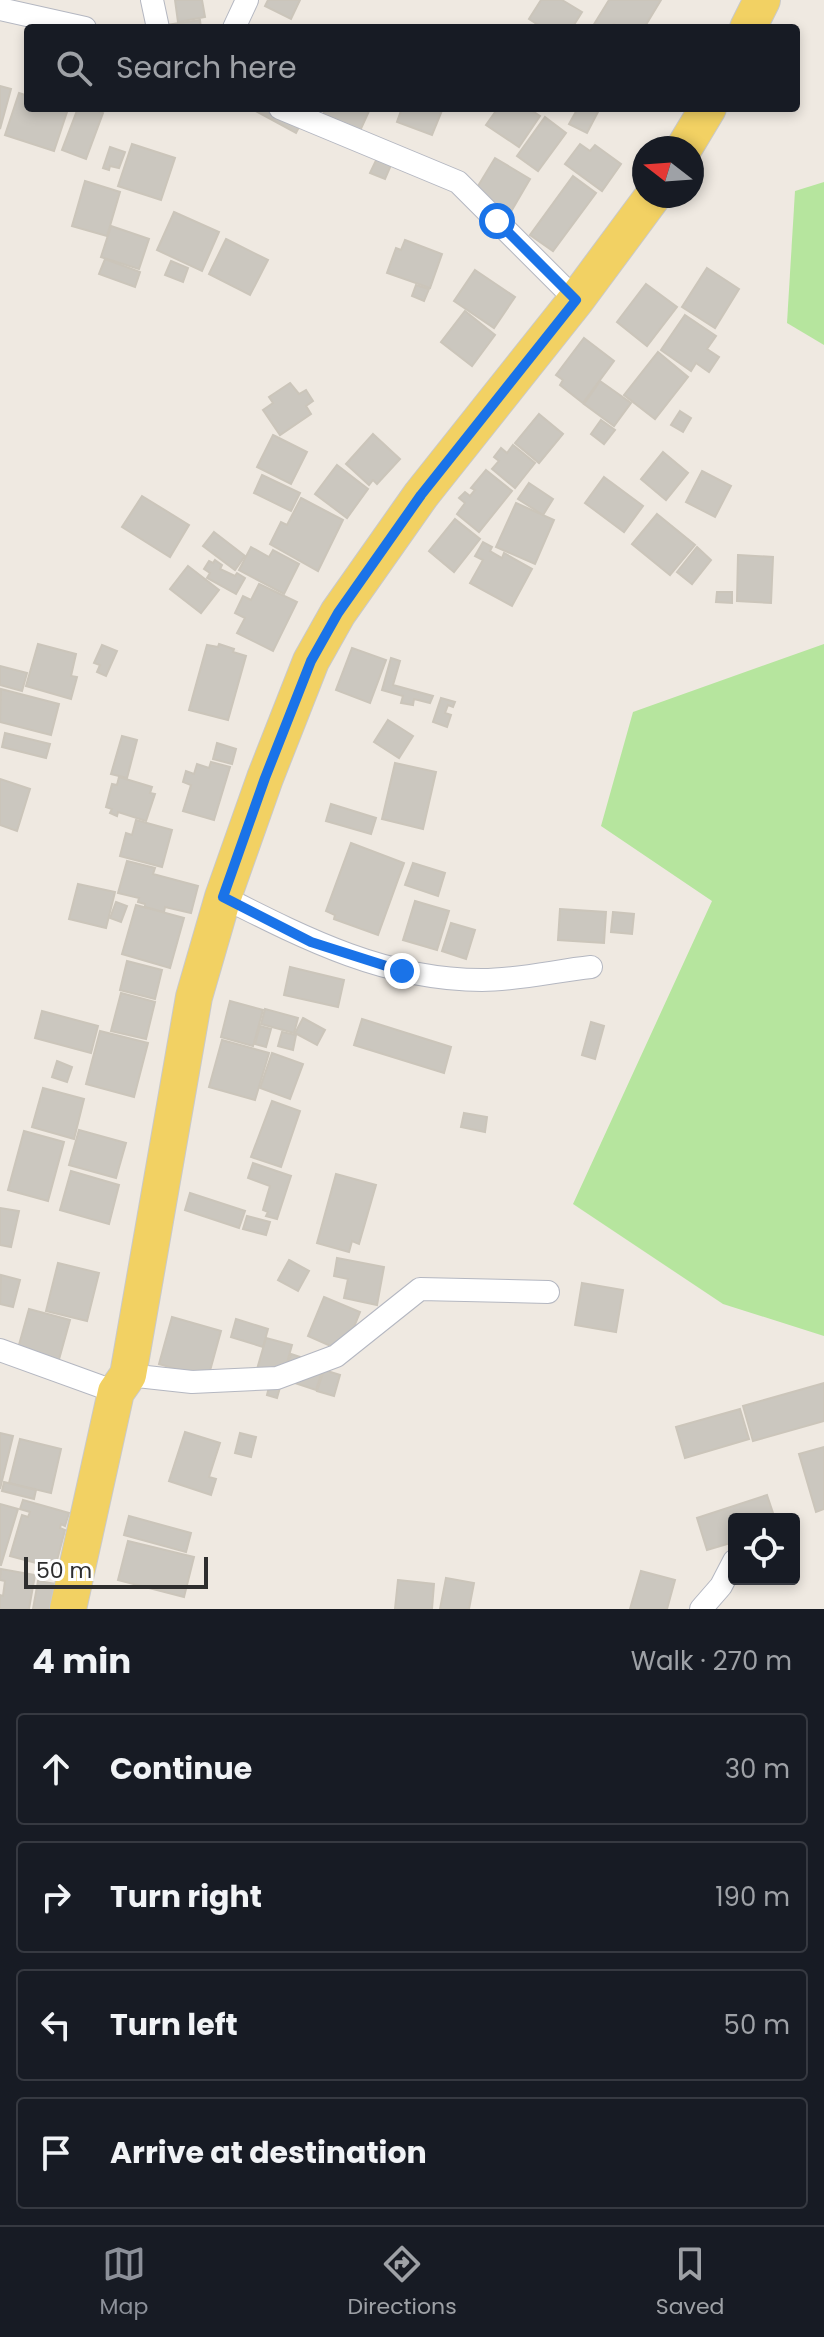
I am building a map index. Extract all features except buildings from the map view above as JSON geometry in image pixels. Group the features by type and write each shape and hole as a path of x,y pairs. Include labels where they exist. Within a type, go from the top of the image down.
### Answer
{"main road":[{"path":"750,24 762,0"},
{"path":"691,136 706,112"},
{"path":"68,1609 122,1383 194,997 223,897 311,661 338,613 421,495 576,300 644,208"}],"street":[{"path":"152,0 157,24"},
{"path":"236,24 247,0"},
{"path":"0,9 67,24"},
{"path":"290,112 458,182 576,300"},
{"path":"223,897 311,942 377,965 427,976 484,980 591,967"},
{"path":"0,1350 122,1383 277,1378 336,1356 420,1289 548,1292"},
{"path":"701,1609 728,1573"}],"green space":[{"path":"824,182 824,345 787,323 795,191"},
{"path":"824,644 824,1336 723,1304 573,1204 712,901 601,826 633,712"}],"route":[{"path":"402,971 311,942 223,897 311,661 338,613 421,495 576,300 497,221"}]}
